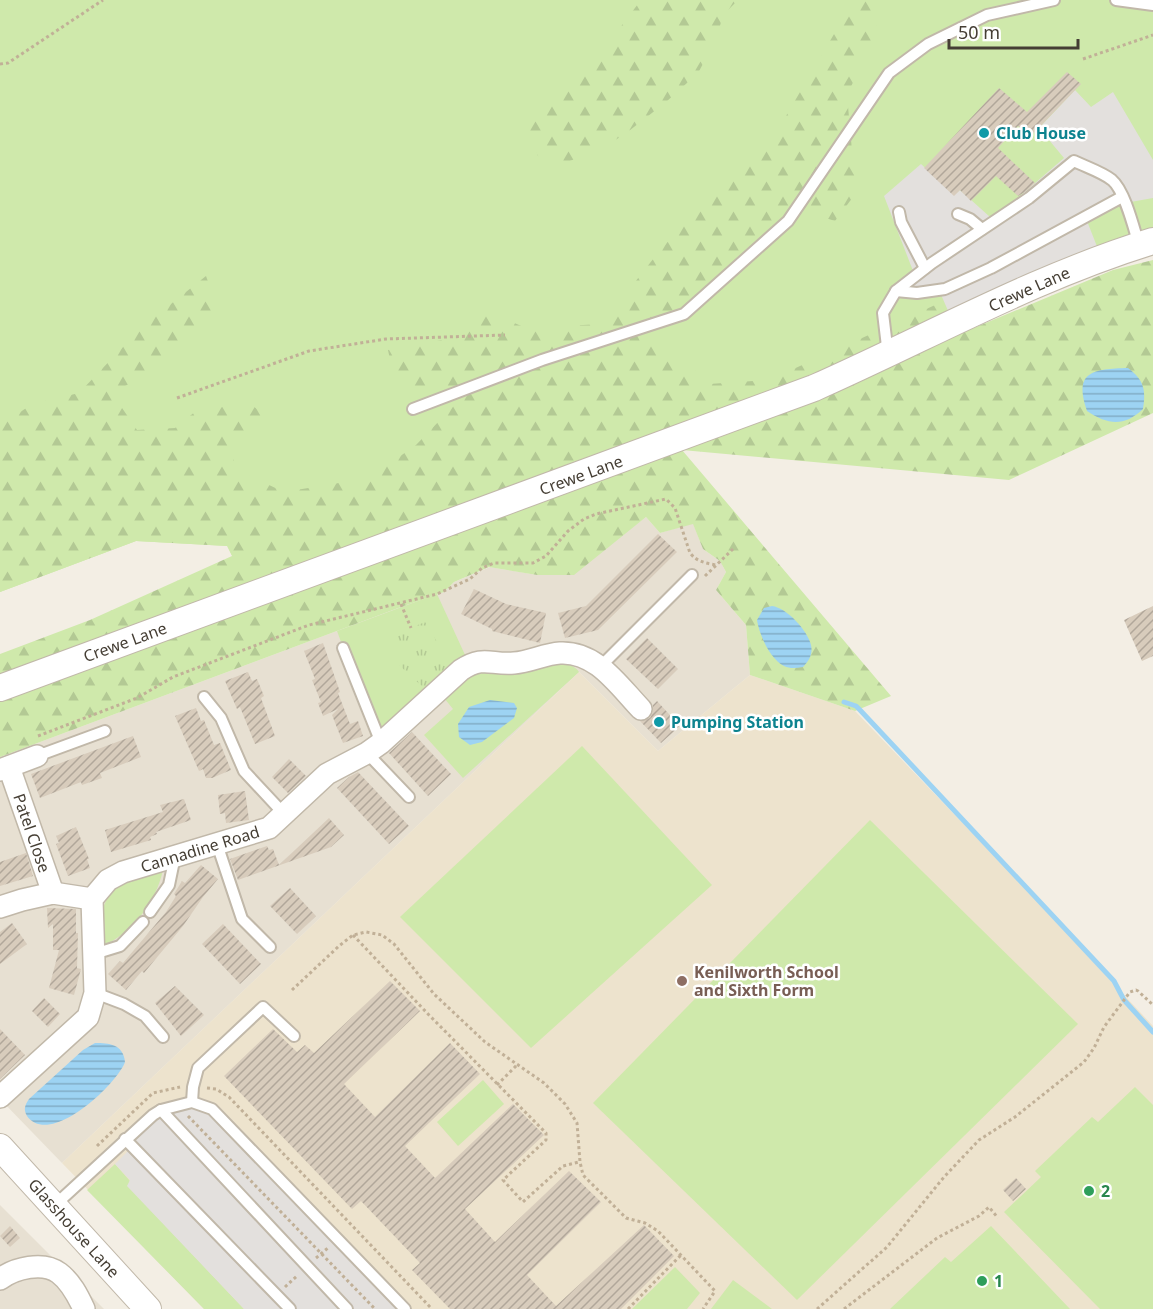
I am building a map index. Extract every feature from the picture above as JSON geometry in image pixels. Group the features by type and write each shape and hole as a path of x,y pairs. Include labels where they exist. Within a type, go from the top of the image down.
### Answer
{"street":[{"name":"Crewe Lane","path":"0,688 814,388 888,355 1037,282 1146,243"},
{"name":"Cannadine Road","path":"93,899 108,880 123,872 269,828 327,774 374,748 461,670 477,661 512,663 560,653 587,657 601,666 641,708"},
{"name":"Patel Close","path":"33,748 4,768 53,893"},
{"path":"0,907 53,893 93,899 95,993 88,1017 0,1097"},
{"name":"Glasshouse Lane","path":"0,1147 49,1192 148,1309"},
{"path":"0,1279 10,1272 34,1266 58,1272 72,1287 84,1309"}],"lane":[{"path":"413,410 543,360 684,314 788,221 889,73 927,44 987,15 1054,0"},
{"path":"1116,0 1153,5"},
{"path":"888,355 883,313 896,291 925,268 1029,198 1074,161 1111,179 1116,184 1146,243"},
{"path":"896,291 932,292 952,286 991,268 1122,197"},
{"path":"899,212 901,222 925,268"},
{"path":"958,214 970,219 982,230"},
{"path":"601,666 692,575"},
{"path":"343,648 374,748 410,797"},
{"path":"204,697 221,718 244,771 285,815"},
{"path":"33,748 105,731"},
{"path":"217,844 242,919 270,946"},
{"path":"150,912 169,885 175,856"},
{"path":"94,954 120,946 143,922"},
{"path":"95,993 124,1004 145,1016 163,1038"},
{"path":"192,1102 198,1068 263,1007 294,1036"},
{"path":"49,1192 74,1187 125,1139 161,1110 192,1102 212,1109 405,1309"},
{"path":"161,1110 346,1309"},
{"path":"125,1139 290,1309"},
{"path":"49,1192 74,1187"}],"path":[{"path":"0,64 8,63 103,0"},
{"path":"1083,59 1153,35"},
{"path":"177,399 309,351 386,339 505,335"},
{"path":"33,748 137,698 173,677 309,625 421,599 461,584 486,565 540,561 576,524 596,514 640,506 661,499 669,501 675,507 694,559 716,566"},
{"path":"401,604 411,628"},
{"path":"292,990 353,935 366,932 382,935 394,944 434,994 485,1042 544,1083 565,1104 577,1123 583,1174 626,1218 645,1223 658,1231 716,1291 703,1309"},
{"path":"353,935 546,1133 546,1140 503,1180 523,1202 563,1166 580,1162"},
{"path":"816,1309 887,1247 944,1177 979,1140 1015,1117 1084,1062 1104,1027 1130,992 1138,991 1153,1005"},
{"path":"497,1085 518,1064"},
{"path":"185,1113 375,1309"},
{"path":"843,1309 937,1238 979,1216 989,1208 998,1218"},
{"path":"628,1309 681,1255"}],"shaded area":[{"path":"1075,90 1091,107 1113,92 1153,160 1153,198 1125,203 1087,221 1098,249 949,313 939,290 896,291 915,276 884,196 921,164 954,195 960,190 990,217 1019,197 1064,158 1039,128"},
{"path":"646,517 660,533 693,523 703,549 720,561 726,572 716,590 746,625 750,675 658,751 579,672 62,1163 0,1099 0,757 444,592 454,582 490,567 537,575 614,541"},
{"name":"Kenilworth School and Sixth Form","path":"579,672 658,751 750,675 855,711 1153,1026 1153,1309 204,1309 62,1163"},
{"path":"192,1102 212,1109 405,1309 244,1309 127,1186 130,1180 115,1164 132,1147 125,1139 143,1124"},
{"path":"0,1205 104,1309 0,1309"}],"green space":[{"path":"0,0 1153,0 1153,230 578,463 244,583 228,546 136,541 0,592"},
{"path":"641,0 738,0 723,15 716,40 698,73 625,134 599,150 567,162 538,156 526,124 562,85 610,41"},
{"path":"854,0 878,0 876,34 847,95 853,162 862,185 835,221 791,207 639,340 683,359 709,384 769,380 944,301 964,307 809,377 244,584 249,597 681,450 1113,270 1153,260 1153,413 1009,480 682,450 891,696 855,711 750,675 746,625 716,590 726,572 720,561 703,549 693,524 660,533 646,517 574,575 537,575 489,567 454,582 444,592 0,757 0,654 90,620 232,556 227,546 136,541 0,592 0,426 32,404 79,393 142,327 206,276 216,304 198,333 157,370 125,386 120,405 137,430 175,428 196,411 250,403 270,421 232,445 235,469 284,492 369,478 416,445 468,391 396,387 388,350 464,336 489,312 526,328 602,324 661,249 786,116"},
{"path":"437,594 466,657 439,677 375,734 337,631"},
{"path":"425,622 443,652 449,668 425,689 398,664 387,638"},
{"path":"556,664 572,666 579,672 463,778 424,735 453,709 444,698 476,672 519,673"},
{"path":"582,746 712,885 531,1048 400,917"},
{"path":"870,820 1078,1024 797,1300 593,1103"},
{"path":"163,869 155,893 141,916 122,934 101,947 103,909 112,892 127,882"},
{"path":"483,1080 504,1104 458,1146 437,1122"},
{"name":"2","path":"1135,1087 1153,1105 1153,1309 1100,1309 1004,1212 1041,1177 1035,1171 1092,1117 1098,1122"},
{"path":"115,1164 130,1181 128,1186 244,1309 204,1309 87,1190"},
{"name":"1","path":"991,1226 1070,1309 890,1309 945,1257 951,1262"},
{"path":"675,1267 700,1293 687,1309 632,1309"},
{"path":"733,1280 772,1309 711,1309"}],"water":[{"path":"1128,368 1138,377 1143,386 1143,409 1129,419 1116,422 1102,419 1087,411 1083,388 1089,375 1096,371"},
{"path":"772,606 790,615 809,639 811,654 803,667 784,666 774,658 766,646 757,620 764,608"},
{"path":"490,700 514,703 517,708 514,718 482,742 470,745 459,737 458,724 469,707"},
{"path":"95,1043 114,1046 124,1056 125,1062 110,1084 82,1109 66,1119 51,1124 37,1124 27,1116 25,1107 29,1099 83,1050"}],"building":[{"name":"Club House","path":"1067,72 1081,84 1030,137 1018,126 998,148 1035,183 1025,192 1018,196 996,176 971,201 960,190 954,196 924,168 999,88 1027,112"},
{"path":"658,534 677,552 598,630 565,638 558,613 586,606"},
{"path":"474,589 506,604 546,613 540,643 492,631 461,614"},
{"path":"1153,606 1153,656 1142,661 1124,620"},
{"path":"647,638 678,669 658,689 626,659"},
{"path":"323,643 350,724 358,721 363,736 343,743 332,715 338,709 323,716 318,703 321,702 312,680 315,679 304,651"},
{"path":"248,672 252,681 257,679 264,696 261,698 275,736 255,744 240,707 237,709 225,681"},
{"name":"Pumping Station","path":"657,701 680,726 661,743 640,721 650,718 653,705"},
{"path":"196,708 201,721 204,720 214,745 220,743 231,770 212,778 206,778 203,769 199,771 175,716"},
{"path":"412,732 451,774 428,796 389,753"},
{"path":"133,736 141,757 100,773 102,778 82,785 81,782 40,798 31,774"},
{"path":"289,759 306,776 288,793 272,777"},
{"path":"358,772 409,826 389,844 337,788"},
{"path":"245,791 249,820 226,823 225,813 220,814 218,795"},
{"path":"184,799 191,820 156,832 157,834 150,837 151,840 111,852 105,830 163,812 160,805"},
{"path":"329,818 344,835 331,847 238,880 230,859 267,846 269,850 273,849 279,865"},
{"path":"76,827 89,859 87,859 90,868 68,876 56,844 59,843 56,836"},
{"path":"26,853 33,876 0,886 0,862"},
{"path":"201,865 218,879 183,926 144,973 142,971 126,990 108,974 120,961 123,963 166,912 182,881 185,883"},
{"path":"290,888 316,916 297,934 270,906"},
{"path":"47,908 76,909 77,968 81,969 74,995 49,988 59,950 53,950 53,924 48,928"},
{"path":"12,923 27,944 0,964 0,932"},
{"path":"223,924 261,964 240,984 202,944"},
{"path":"390,981 420,1011 344,1084 375,1117 450,1043 480,1074 405,1146 435,1178 513,1104 544,1135 465,1209 495,1242 569,1171 601,1202 527,1275 556,1306 644,1225 674,1256 621,1309 450,1309 412,1270 420,1263 361,1201 352,1209 224,1076 273,1029 297,1052 305,1045 314,1053"},
{"path":"175,986 204,1015 181,1036 155,1003"},
{"path":"44,998 60,1014 48,1027 32,1011"},
{"path":"0,1029 25,1055 0,1079"},
{"path":"1016,1178 1026,1189 1013,1201 1003,1190"},
{"path":"10,1226 20,1238 10,1247 0,1236"}],"waterway":[{"path":"844,702 860,710 1114,981 1124,1000 1153,1032"}],"place":[{"name":"Club House","path":"984,133"},
{"name":"Pumping Station","path":"659,722"},
{"name":"Kenilworth School and Sixth Form","path":"682,981"},
{"name":"2","path":"1089,1191"},
{"name":"1","path":"982,1281"}]}
